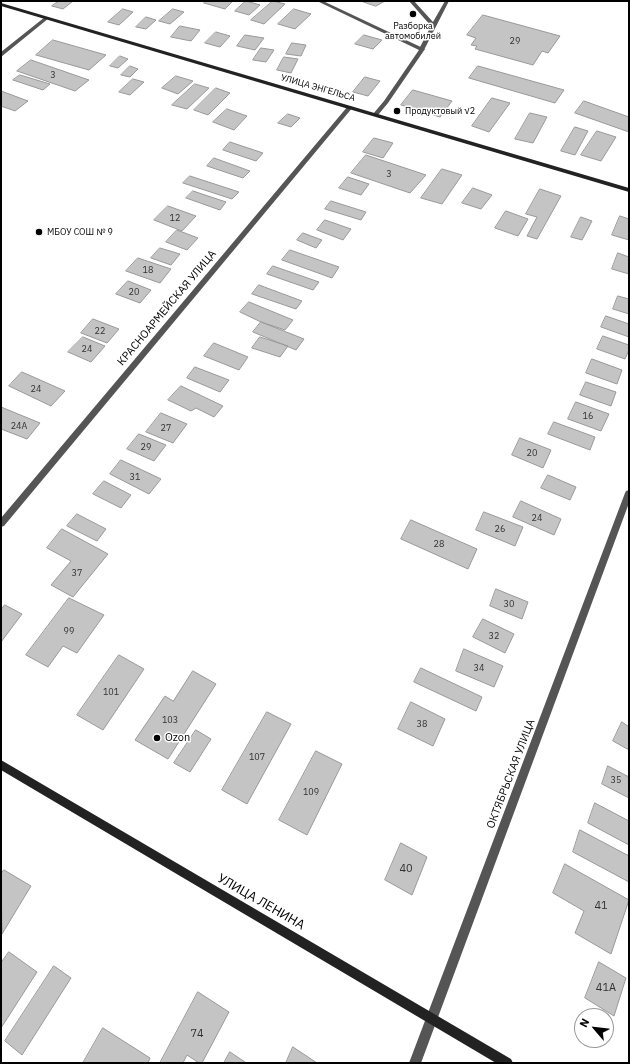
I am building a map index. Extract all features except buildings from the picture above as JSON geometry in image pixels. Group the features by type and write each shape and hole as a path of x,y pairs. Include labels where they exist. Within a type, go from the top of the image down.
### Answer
{"main road":[{"name":"УЛИЦА ЭНГЕЛЬСА","path":"1,4 629,190"},
{"name":"УЛИЦА ЛЕНИНА","path":"1,766 507,1063"}],"street":[{"path":"319,1 422,48"},
{"path":"411,1 434,26"},
{"path":"376,114 386,102 422,48 448,1"},
{"path":"1,55 47,18"},
{"name":"КРАСНОАРМЕЙСКАЯ УЛИЦА","path":"1,524 350,107"},
{"name":"ОКТЯБРЬСКАЯ УЛИЦА","path":"415,1063 629,493"}],"place":[{"name":"Разборка автомобилей","path":"413,14"},
{"name":"Продуктовый √2","path":"397,111"},
{"name":"МБОУ СОШ № 9","path":"39,232"},
{"name":"Ozon","path":"157,738"}]}
